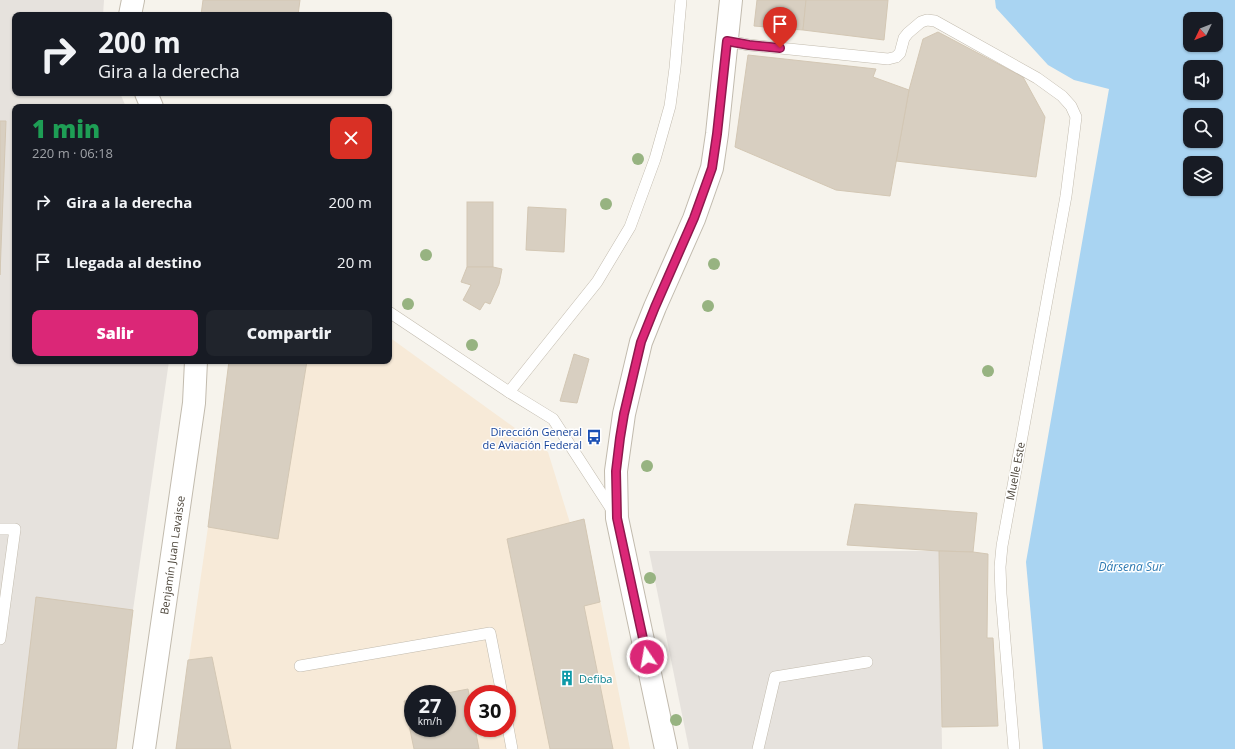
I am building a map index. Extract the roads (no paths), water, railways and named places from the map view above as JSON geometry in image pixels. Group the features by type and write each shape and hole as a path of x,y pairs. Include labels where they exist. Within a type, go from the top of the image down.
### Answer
{"street":[{"path":"131,12 133,0"},
{"path":"666,749 617,518 616,471 624,414 641,342 694,218 712,168 731,0"},
{"name":"Benjamín Juan Lavaisse","path":"144,749 194,403 196,364"}],"lane":[{"path":"509,392 596,282 630,228 655,159 670,106 681,0"},
{"name":"Muelle Este","path":"727,41 749,45 888,59 896,57 900,53 904,38 921,22 927,20 935,21 1037,78 1062,96 1071,106 1076,117 1066,196 1002,546 1000,567 1001,594 1014,749"},
{"path":"392,314 509,392 553,419 617,518"},
{"path":"0,529 15,529 0,639"},
{"path":"300,666 490,633 500,685"},
{"path":"758,749 775,677 867,662"},
{"path":"510,737 512,749"}],"water":[{"name":"Dársena Sur","path":"995,0 1235,0 1235,749 1043,749 1026,562 1109,89 1074,80 1048,65 996,8"}],"place":[{"name":"Dirección General de Aviación Federal","path":"594,437"},
{"name":"Defiba","path":"567,678"}]}
